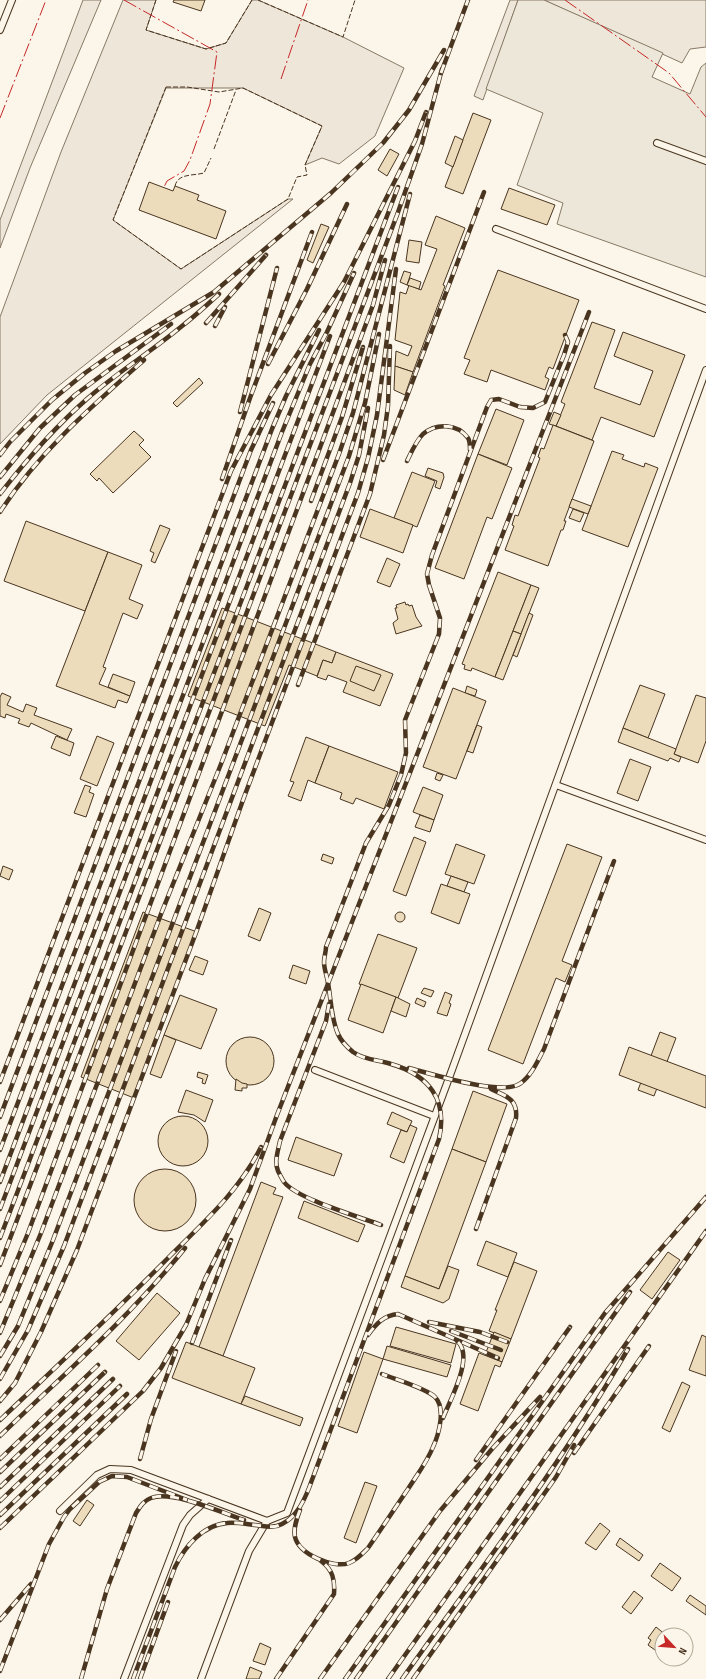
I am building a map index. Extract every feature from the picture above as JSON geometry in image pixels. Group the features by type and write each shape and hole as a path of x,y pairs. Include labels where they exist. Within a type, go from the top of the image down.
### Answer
{"lane":[{"path":"0,30 12,0"},
{"path":"656,143 706,161"},
{"path":"496,229 706,309"},
{"path":"201,1679 249,1550 267,1521 287,1512 556,785 706,370"},
{"path":"556,785 706,840"},
{"path":"314,1070 434,1116"},
{"path":"60,1510 97,1475 110,1469 131,1470 267,1521"},
{"path":"124,1679 183,1525 190,1515 208,1499"}],"shaded area":[{"path":"83,0 101,0 30,168 0,248 0,220"},
{"path":"123,0 156,0 146,30 206,49 226,43 252,0 258,0 343,37 404,68 375,136 339,164 322,158 305,165 322,126 243,88 166,88 113,220 181,269 288,199 293,199 47,395 0,444 0,317 61,152"},
{"path":"510,0 518,0 483,100 474,96"},
{"path":"518,0 544,0 663,53 652,77 690,94 701,67 706,63 706,277 557,224 563,203 517,185 543,113 486,89"},
{"path":"544,0 706,0 706,47 690,49 682,63"}],"building":[{"path":"174,0 205,0 201,11 173,2"},
{"path":"473,113 491,120 463,194 445,187"},
{"path":"455,136 463,140 453,167 445,163"},
{"path":"390,149 399,154 387,176 378,170"},
{"path":"149,182 173,191 175,186 199,195 197,200 226,211 216,239 139,210"},
{"path":"509,188 555,205 547,225 501,209"},
{"path":"436,216 465,228 443,285 445,286 413,372 395,366 396,351 408,356 412,346 395,340 400,292 406,294 409,285 421,290 437,249 425,245"},
{"path":"321,224 329,227 313,263 307,260"},
{"path":"409,240 422,242 419,263 406,261"},
{"path":"498,270 579,300 553,369 549,367 545,377 549,379 545,390 491,370 487,382 464,374 470,360 464,358"},
{"path":"404,271 411,273 407,285 400,282"},
{"path":"410,278 421,282 419,289 407,285"},
{"path":"592,322 615,330 594,388 640,405 653,371 614,356 623,332 685,355 654,437 601,417 592,440 556,426 565,404 561,402"},
{"path":"395,366 413,372 405,395 394,390"},
{"path":"199,378 203,383 177,407 173,403"},
{"path":"496,409 524,420 507,465 478,454"},
{"path":"554,412 561,415 556,426 549,424"},
{"path":"553,425 594,441 564,521 566,521 563,530 561,530 548,566 505,550 514,526 512,525 515,515 518,516 540,458 538,457 541,448 544,449"},
{"path":"134,431 144,440 139,445 151,457 113,493 99,478 97,481 90,474"},
{"path":"612,451 624,455 622,459 644,467 645,463 658,468 628,547 582,530"},
{"path":"478,454 512,468 492,519 487,517 464,579 435,568"},
{"path":"428,468 443,473 444,477 440,489 435,487 437,481 425,476"},
{"path":"412,472 435,481 417,527 394,518"},
{"path":"572,499 591,506 588,514 569,507"},
{"path":"370,509 413,525 403,553 360,537"},
{"path":"573,509 584,513 580,522 569,518"},
{"path":"26,521 108,552 85,611 4,581"},
{"path":"160,525 170,529 155,563 151,561 154,553 150,551"},
{"path":"108,552 142,565 129,599 143,605 137,619 123,613 103,667 106,668 99,684 130,696 127,703 118,700 115,708 56,686"},
{"path":"387,558 400,564 390,587 377,582"},
{"path":"498,572 531,585 495,677 472,668 471,671 464,669 465,665 462,664"},
{"path":"531,585 539,588 521,634 513,631"},
{"path":"405,602 406,605 412,605 416,617 422,626 396,634 393,623 398,619 395,608 397,608 396,605"},
{"path":"222,608 336,652 332,663 323,660 317,676 289,665 265,726 188,696"},
{"path":"529,613 533,615 517,657 513,655"},
{"path":"513,631 521,634 503,680 495,677"},
{"path":"336,652 393,674 380,706 343,692 347,682 328,675 326,680 317,677 323,660 332,663"},
{"path":"356,666 381,675 374,691 350,681"},
{"path":"113,674 135,682 130,696 108,687"},
{"path":"640,685 665,694 648,738 623,728"},
{"path":"467,686 477,690 475,696 465,693"},
{"path":"453,688 486,701 456,779 423,767"},
{"path":"2,693 11,697 7,705 23,712 26,704 37,708 34,715 72,729 67,740 31,723 29,727 18,723 20,719 6,714 5,718 0,716 0,697"},
{"path":"696,695 706,698 706,741 698,763 674,754"},
{"path":"477,725 482,727 473,753 467,751"},
{"path":"623,728 676,749 674,754 681,757 679,762 670,758 668,761 618,742"},
{"path":"56,736 74,743 70,756 51,748"},
{"path":"97,736 114,743 97,786 80,779"},
{"path":"306,737 329,746 315,783 308,780 301,801 288,796 294,782 290,781"},
{"path":"329,746 398,772 384,809 356,798 353,804 340,799 342,793 315,783"},
{"path":"630,759 651,767 638,801 617,793"},
{"path":"437,773 443,775 440,781 435,779"},
{"path":"85,785 91,787 89,792 94,794 86,817 74,813"},
{"path":"423,787 443,795 434,820 413,812"},
{"path":"420,815 434,820 430,832 415,827"},
{"path":"414,837 426,842 406,896 393,891"},
{"path":"456,844 485,855 474,884 445,874"},
{"path":"567,844 602,857 562,961 572,965 565,982 556,978 523,1064 488,1050"},
{"path":"323,854 334,858 332,864 321,860"},
{"path":"3,866 13,870 9,880 0,876"},
{"path":"451,876 468,882 464,892 447,886"},
{"path":"441,884 470,894 459,924 431,913"},
{"path":"259,908 271,913 260,941 248,936"},
{"path":"143,912 197,932 134,1098 81,1077"},
{"path":"398,912 402,912 404,913 404,921 398,922 395,919 395,915"},
{"path":"378,934 417,948 398,998 359,984"},
{"path":"195,956 208,961 203,975 189,970"},
{"path":"293,965 310,971 306,984 289,978"},
{"path":"361,984 396,997 383,1033 348,1020"},
{"path":"424,988 434,991 431,997 421,993"},
{"path":"445,992 452,995 447,1016 437,1013"},
{"path":"180,995 217,1009 201,1049 164,1035"},
{"path":"396,997 410,1004 406,1017 391,1011"},
{"path":"417,998 426,1002 424,1007 415,1003"},
{"path":"660,1032 676,1038 654,1096 638,1090"},
{"path":"164,1035 176,1040 161,1078 150,1074"},
{"path":"250,1037 259,1039 267,1044 272,1052 274,1061 272,1070 267,1078 259,1083 250,1085 241,1083 233,1078 228,1070 226,1061 228,1052 233,1044 241,1039"},
{"path":"629,1047 706,1076 706,1108 619,1075"},
{"path":"198,1072 208,1075 205,1084 202,1083 203,1079 197,1077"},
{"path":"236,1079 247,1084 247,1088 242,1088 242,1091 235,1090"},
{"path":"186,1090 213,1100 205,1122 194,1115 178,1112"},
{"path":"473,1091 507,1104 486,1162 452,1149"},
{"path":"392,1112 412,1121 407,1132 387,1124"},
{"path":"178,1116 188,1116 201,1123 208,1136 208,1146 201,1159 188,1166 178,1166 169,1162 162,1155 158,1146 158,1136 162,1127 169,1120"},
{"path":"410,1125 417,1128 404,1163 390,1157 401,1130 407,1132"},
{"path":"296,1137 342,1154 334,1176 288,1160"},
{"path":"452,1149 486,1162 439,1289 405,1276"},
{"path":"159,1169 171,1169 187,1178 194,1188 196,1200 194,1212 187,1222 171,1231 159,1231 148,1226 139,1217 134,1206 134,1194 139,1183 148,1174"},
{"path":"261,1182 276,1188 273,1194 283,1197 223,1356 199,1347"},
{"path":"304,1201 365,1225 358,1242 298,1218"},
{"path":"486,1241 517,1253 508,1277 477,1265"},
{"path":"668,1252 680,1260 652,1299 640,1290"},
{"path":"514,1262 537,1271 511,1339 489,1331 497,1310 495,1310"},
{"path":"448,1266 459,1270 449,1299 443,1303 401,1287 405,1276 439,1289"},
{"path":"157,1293 180,1313 139,1360 116,1341"},
{"path":"396,1327 456,1344 451,1363 390,1346"},
{"path":"494,1332 511,1339 502,1362 485,1355"},
{"path":"702,1335 706,1337 706,1376 689,1370"},
{"path":"186,1342 255,1368 241,1404 172,1378"},
{"path":"387,1346 451,1365 447,1377 383,1359"},
{"path":"364,1352 383,1359 357,1433 338,1426"},
{"path":"479,1353 502,1362 500,1367 495,1365 478,1411 460,1404"},
{"path":"682,1382 690,1386 670,1432 662,1428"},
{"path":"245,1396 303,1418 300,1426 241,1404"},
{"path":"365,1482 377,1486 356,1543 344,1538"},
{"path":"87,1500 94,1505 80,1526 73,1521"},
{"path":"600,1523 610,1531 596,1550 585,1543"},
{"path":"620,1538 643,1555 639,1561 616,1545"},
{"path":"660,1563 681,1578 672,1591 651,1576"},
{"path":"634,1591 643,1598 631,1614 622,1607"},
{"path":"690,1595 706,1606 706,1615 686,1601"},
{"path":"654,1630 654,1649 648,1645 651,1640 648,1638"},
{"path":"260,1643 271,1648 265,1665 253,1661"},
{"path":"250,1667 262,1672 259,1679 246,1679"}],"railway":[{"path":"441,73 468,0"},
{"path":"0,455 10,442 52,400 85,373 116,351 214,292 331,193 383,143 409,110 444,50"},
{"path":"0,1265 397,215 422,144 442,69"},
{"path":"0,1082 231,471 271,395 344,282 415,141 426,112"},
{"path":"0,1238 398,187"},
{"path":"383,460 484,192"},
{"path":"0,1333 41,1233 161,914 221,764 339,454 353,413 410,194"},
{"path":"268,364 307,289 347,204"},
{"path":"222,479 250,398 312,232"},
{"path":"206,323 266,255"},
{"path":"0,1301 28,1233 373,305 385,260"},
{"path":"240,412 277,268"},
{"path":"0,1401 15,1383 41,1332 77,1250 358,493 368,458 377,415 396,269"},
{"path":"0,1182 282,432 310,364 327,332 354,273"},
{"path":"0,494 20,468 64,420 88,398 187,322 219,294"},
{"path":"215,326 225,307"},
{"path":"0,1528 143,1391 161,1368 186,1325 205,1279 250,1189 277,1115 589,312"},
{"path":"0,477 40,428 75,395 171,324"},
{"path":"0,1150 272,429 286,396 319,330"},
{"path":"0,1356 18,1326 53,1240 349,456 365,403 379,334"},
{"path":"133,1679 175,1567 190,1544 203,1532 210,1528 227,1523 241,1523 268,1527 279,1526 291,1518 302,1504 439,1139 441,1112 433,1091 425,1082 416,1075 404,1069 357,1055 346,1046 339,1037 334,1022 324,967 326,947 366,843 389,805 401,775 406,753 405,720 439,634 440,618 427,574 432,555 487,407 491,400 499,399 520,407 533,408 545,402 568,342 565,335"},
{"path":"0,1209 330,336"},
{"path":"298,685 370,494 384,435 388,406 390,346"},
{"path":"311,501 342,417 363,347"},
{"path":"0,512 15,490 48,450 104,395 144,360"},
{"path":"0,1117 251,450 273,403"},
{"path":"0,1379 28,1330 64,1246 350,483 359,455 368,408"},
{"path":"407,461 420,437 428,430 440,426 452,427 463,433 469,439 470,450"},
{"path":"409,1068 484,1086 512,1087 525,1080 544,1049 614,861"},
{"path":"329,1004 326,1021 280,1141 276,1164 284,1182 302,1195 330,1207 381,1225"},
{"path":"476,1229 516,1118 515,1106 513,1102 506,1096 491,1089"},
{"path":"0,1420 107,1318 208,1218 243,1178 261,1147"},
{"path":"345,1679 605,1313 706,1197"},
{"path":"388,1679 706,1231"},
{"path":"192,1343 231,1240"},
{"path":"0,1436 119,1322 185,1248"},
{"path":"356,1679 630,1292"},
{"path":"368,1335 384,1318 398,1314 498,1358"},
{"path":"429,1322 480,1332 507,1342"},
{"path":"476,1460 570,1327"},
{"path":"451,1331 501,1350"},
{"path":"443,1418 455,1390 462,1367 462,1348 457,1341"},
{"path":"574,1453 649,1346"},
{"path":"402,1679 548,1475 628,1349"},
{"path":"140,1459 151,1419 176,1351"},
{"path":"0,1459 98,1365"},
{"path":"0,1472 105,1372"},
{"path":"300,1510 296,1523 295,1537 303,1549 318,1559 326,1562 334,1564 352,1562 368,1548 425,1463 431,1453 439,1428 441,1414 438,1402 435,1397 425,1390 382,1374"},
{"path":"0,1487 113,1379"},
{"path":"0,1501 120,1386"},
{"path":"0,1515 127,1394"},
{"path":"320,1679 440,1511 492,1449 540,1397"},
{"path":"413,1679 556,1477 574,1445"},
{"path":"0,1671 49,1544 70,1509 99,1482 112,1476 127,1477 187,1500"},
{"path":"81,1679 107,1589 136,1513 144,1502 148,1499 160,1496 172,1497 198,1503 244,1520"},
{"path":"276,1679 334,1594 334,1584 331,1572 321,1561"},
{"path":"0,1620 31,1584"},
{"path":"140,1679 168,1602"}],"fence":[{"path":"156,0 146,30 206,49 226,43 252,0"},
{"path":"258,0 343,37 355,0"},
{"path":"166,87 187,87 219,92 243,88 322,126 305,165 307,175 297,177 288,199 181,269 113,220 166,87"},
{"path":"214,149 236,90"},
{"path":"175,186 179,179 183,177 204,173 211,158"}],"power":[{"path":"0,118 46,0"},
{"path":"124,0 217,52 210,104 190,160 184,171 167,181 164,187"},
{"path":"281,79 308,0"},
{"path":"565,0 669,73 706,117"}]}
